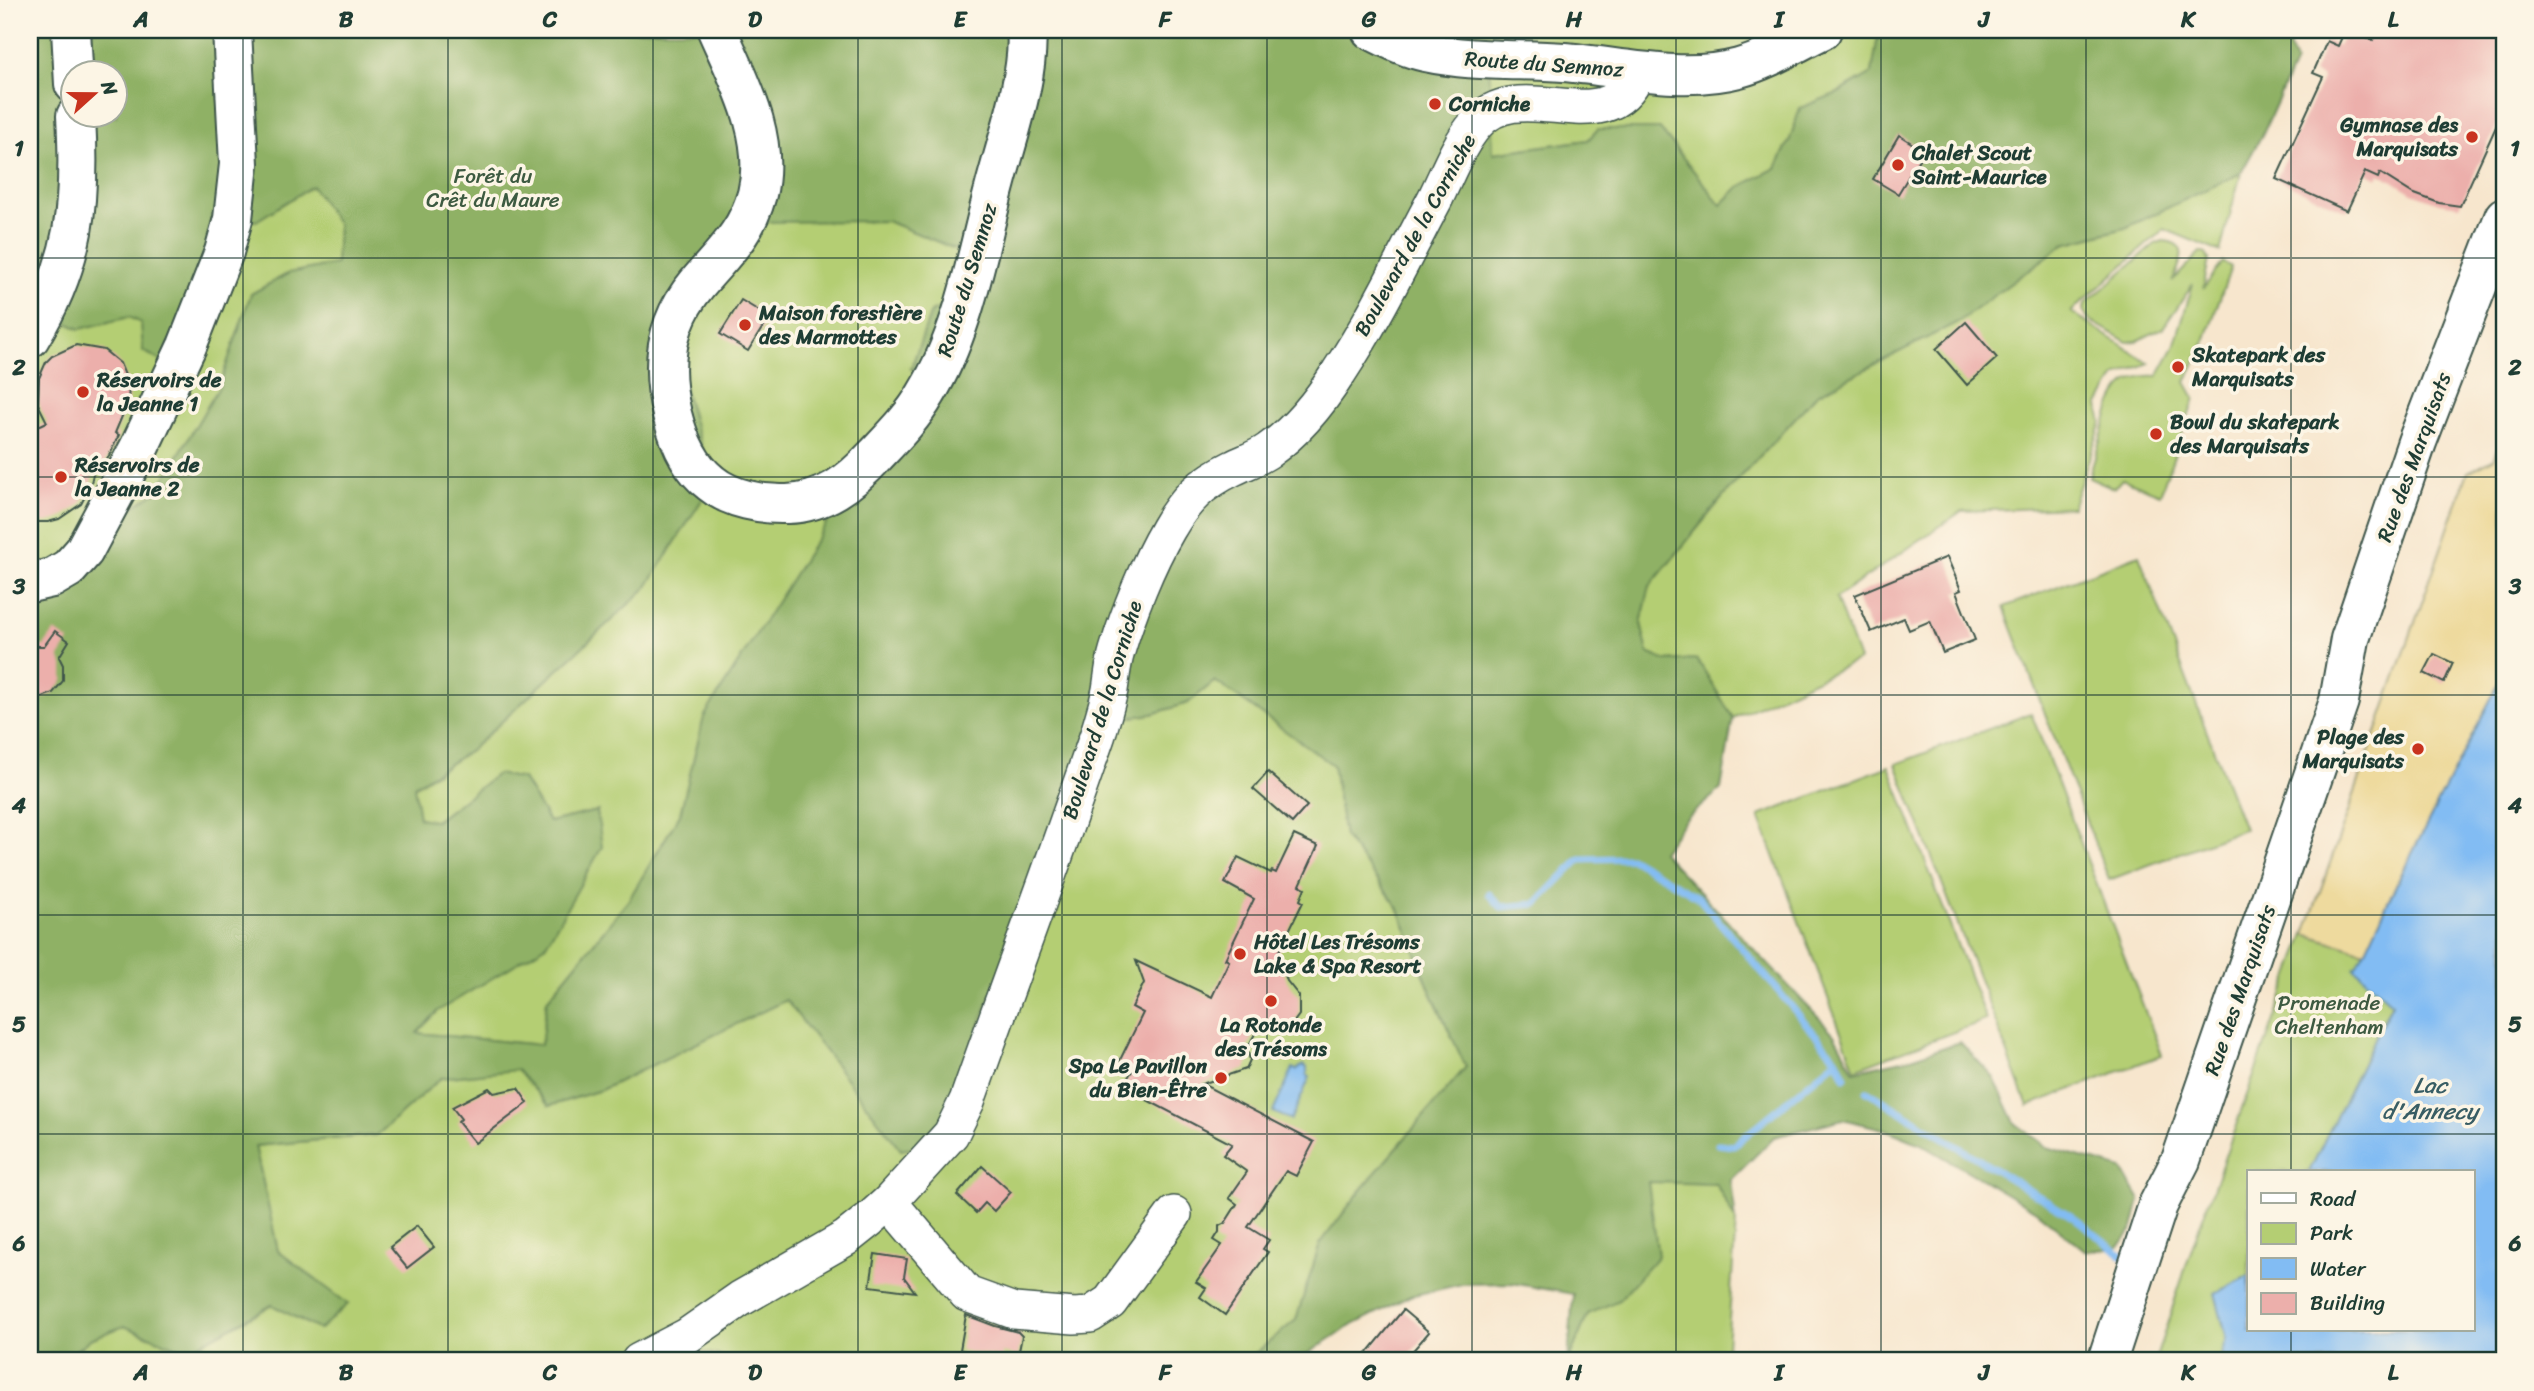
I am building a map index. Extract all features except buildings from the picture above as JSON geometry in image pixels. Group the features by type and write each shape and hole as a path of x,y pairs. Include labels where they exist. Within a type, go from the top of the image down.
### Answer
{"main road":[{"path":"71,30 73,60"},
{"path":"30,583 52,578 69,568 83,551 139,448 187,346 223,252 233,219 239,164 232,30"},
{"name":"Route du Semnoz","path":"717,30 752,115 760,148 757,192 748,221 726,253 696,285 676,315 666,352 668,398 685,450 712,484 751,502 776,505 817,499 841,488 901,429 936,377 951,345 1020,90 1026,30"},
{"name":"Route du Semnoz","path":"1371,30 1423,52 1454,57 1564,62 1638,71"},
{"path":"1638,71 1682,73 1739,68 1822,30"},
{"path":"30,338 47,310 70,245 78,192 76,130"},
{"name":"Rue des Marquisats","path":"2107,1361 2158,1205 2181,1160 2339,701 2350,639 2413,454 2504,217"},
{"name":"Rue des Marquisats","path":"2339,701 2371,645 2438,448 2504,273"},
{"name":"Rue des Marquisats","path":"2129,1361 2174,1216 2181,1160"}],"street":[{"name":"Boulevard de la Corniche","path":"639,1361 687,1336 740,1299 846,1238 889,1202 951,1134 967,1101 1099,730 1110,691 1116,652 1166,531 1189,497 1210,480 1265,453 1288,436 1312,411 1340,370 1397,271 1476,124 1490,112 1507,106 1532,103 1586,108 1609,104 1622,97 1638,71"},
{"path":"889,1202 967,1294 1014,1311 1074,1316 1090,1315 1110,1302 1174,1214"}],"green space":[{"name":"Forêt du Crêt du Maure","path":"30,30 1355,30 1489,64 1493,153 1588,140 1598,129 1660,129 1721,205 1739,187 1776,168 1789,142 1800,108 1840,92 1872,73 1879,30 2283,30 2295,62 2263,133 2241,173 2125,228 2064,244 1958,322 1817,394 1727,492 1650,586 1641,623 1648,653 1666,661 1697,659 1733,718 1721,789 1686,819 1662,852 1834,1034 1854,1071 1911,1058 1960,1042 1994,1078 2015,1123 2047,1147 2122,1169 2140,1200 2133,1228 2118,1248 2086,1251 2036,1211 1921,1144 1887,1130 1843,1119 1774,1137 1731,1180 1736,1221 1716,1184 1648,1182 1658,1256 1619,1300 1588,1314 1568,1361 1573,1294 1512,1283 1462,1284 1410,1296 1345,1329 1297,1361 1246,1361 1296,1320 1320,1244 1365,1185 1466,1067 1430,990 1398,907 1344,836 1333,765 1215,681 1188,703 1152,714 1093,723 943,1123 921,1147 901,1150 786,1000 601,1090 549,1106 517,1070 441,1078 377,1135 255,1146 278,1251 348,1304 319,1330 272,1305 187,1351 124,1326 90,1339 63,1361 30,1361 30,589 120,516 157,491 219,387 251,294 289,273 336,264 338,225 312,186 256,221 212,213 204,266 162,361 143,351 141,323 129,317 80,329 33,308 30,314","holes":["887,221 965,253 950,304 931,312 911,369 924,370 858,459 823,529 704,717 680,814 628,901 547,1000 541,1045 417,1033 438,1011 545,946 602,847 597,811 549,822 523,779 497,774 436,821 419,818 414,786 471,750 646,588 712,484 669,336 748,222"]},
{"path":"1355,30 1879,30 1872,73 1840,91 1789,142 1776,168 1739,187 1721,205 1614,130 1598,129 1588,140 1493,153"},
{"path":"2241,173 2220,252 2164,229 2071,312 2149,363 2116,376 2098,406 2102,422 2072,507 1962,511 1836,598 1859,660 1733,718 1697,659 1666,661 1648,653 1641,623 1650,586 1727,492 1817,394 1958,322 2064,244 2125,228"},
{"path":"312,186 338,225 336,264 289,273 251,294 219,387 157,491 120,516 30,589 30,314 33,308 80,329 129,317 141,323 204,266 212,212 256,221"},
{"path":"748,221 887,221 965,253 950,304 931,312 911,368 925,370 858,459 823,529 705,717 680,814 628,901 547,1000 542,1045 416,1033 438,1011 597,811 549,822 523,779 497,774 435,821 419,818 414,787 471,750 646,588 711,485 666,375"},
{"name":"Skatepark des Marquisats","path":"2163,241 2178,246 2181,251 2180,263 2172,282 2200,252 2206,254 2209,259 2203,289 2223,262 2231,267 2205,341 2186,382 2195,398 2160,494 2122,479 2114,488 2089,477 2115,397 2120,389 2135,378 2158,376 2174,347 2193,284 2163,328 2137,341 2127,342 2088,319 2083,311 2086,303 2155,244"},
{"path":"2139,555 2244,829 2109,880 2004,607"},
{"path":"1215,681 1333,765 1344,836 1398,907 1430,990 1466,1067 1365,1185 1320,1244 1296,1320 1246,1361 1217,1361 1209,1353 1199,1361 743,1361 686,1348 662,1361 63,1361 90,1339 124,1326 187,1351 272,1305 347,1304 278,1251 255,1146 377,1135 441,1078 517,1069 549,1106 601,1090 786,1000 901,1150 1093,723 1152,714 1188,703"},
{"path":"2031,713 2162,1055 2028,1106 1896,764"},
{"path":"1889,766 1986,1020 1855,1069 1759,816"},
{"name":"Promenade Cheltenham","path":"2305,934 2365,952 2354,968 2392,1002 2310,1170 2247,1170 2247,1277 2215,1293 2227,1339 2220,1361 2155,1361 2194,1242"},
{"path":"1648,1181 1716,1184 1736,1221 1726,1361 1568,1361 1588,1314 1619,1299"}],"sand":[{"name":"Plage des Marquisats","path":"2504,433 2504,673 2396,885 2365,952 2305,934 2468,472 2493,459"}],"water":[{"name":"Lac d'Annecy","path":"2504,673 2504,1361 2220,1361 2227,1338 2215,1293 2247,1277 2247,1332 2474,1332 2474,1170 2310,1170 2392,1003 2354,968 2365,952 2396,885"},
{"path":"1303,1065 1310,1077 1291,1120 1273,1112 1293,1068 1296,1070"}],"waterway":[{"path":"1489,894 1501,907 1536,904 1580,859 1630,858 1698,897 1837,1060 1845,1077"},
{"path":"1718,1144 1733,1146 1837,1060"},
{"path":"1867,1091 2079,1221 2127,1260"}],"place":[{"name":"Corniche","path":"1435,104"},
{"name":"Gymnase des Marquisats","path":"2472,137"},
{"name":"Chalet Scout Saint-Maurice","path":"1898,165"},
{"name":"Maison forestière des Marmottes","path":"745,325"},
{"name":"Skatepark des Marquisats","path":"2178,367"},
{"name":"Réservoirs de la Jeanne 1","path":"83,392"},
{"name":"Bowl du skatepark des Marquisats","path":"2156,434"},
{"name":"Réservoirs de la Jeanne 2","path":"61,477"},
{"name":"Plage des Marquisats","path":"2418,749"},
{"name":"Hôtel Les Trésoms Lake & Spa Resort","path":"1240,954"},
{"name":"La Rotonde des Trésoms","path":"1271,1001"},
{"name":"Spa Le Pavillon du Bien-Être","path":"1221,1078"}]}
